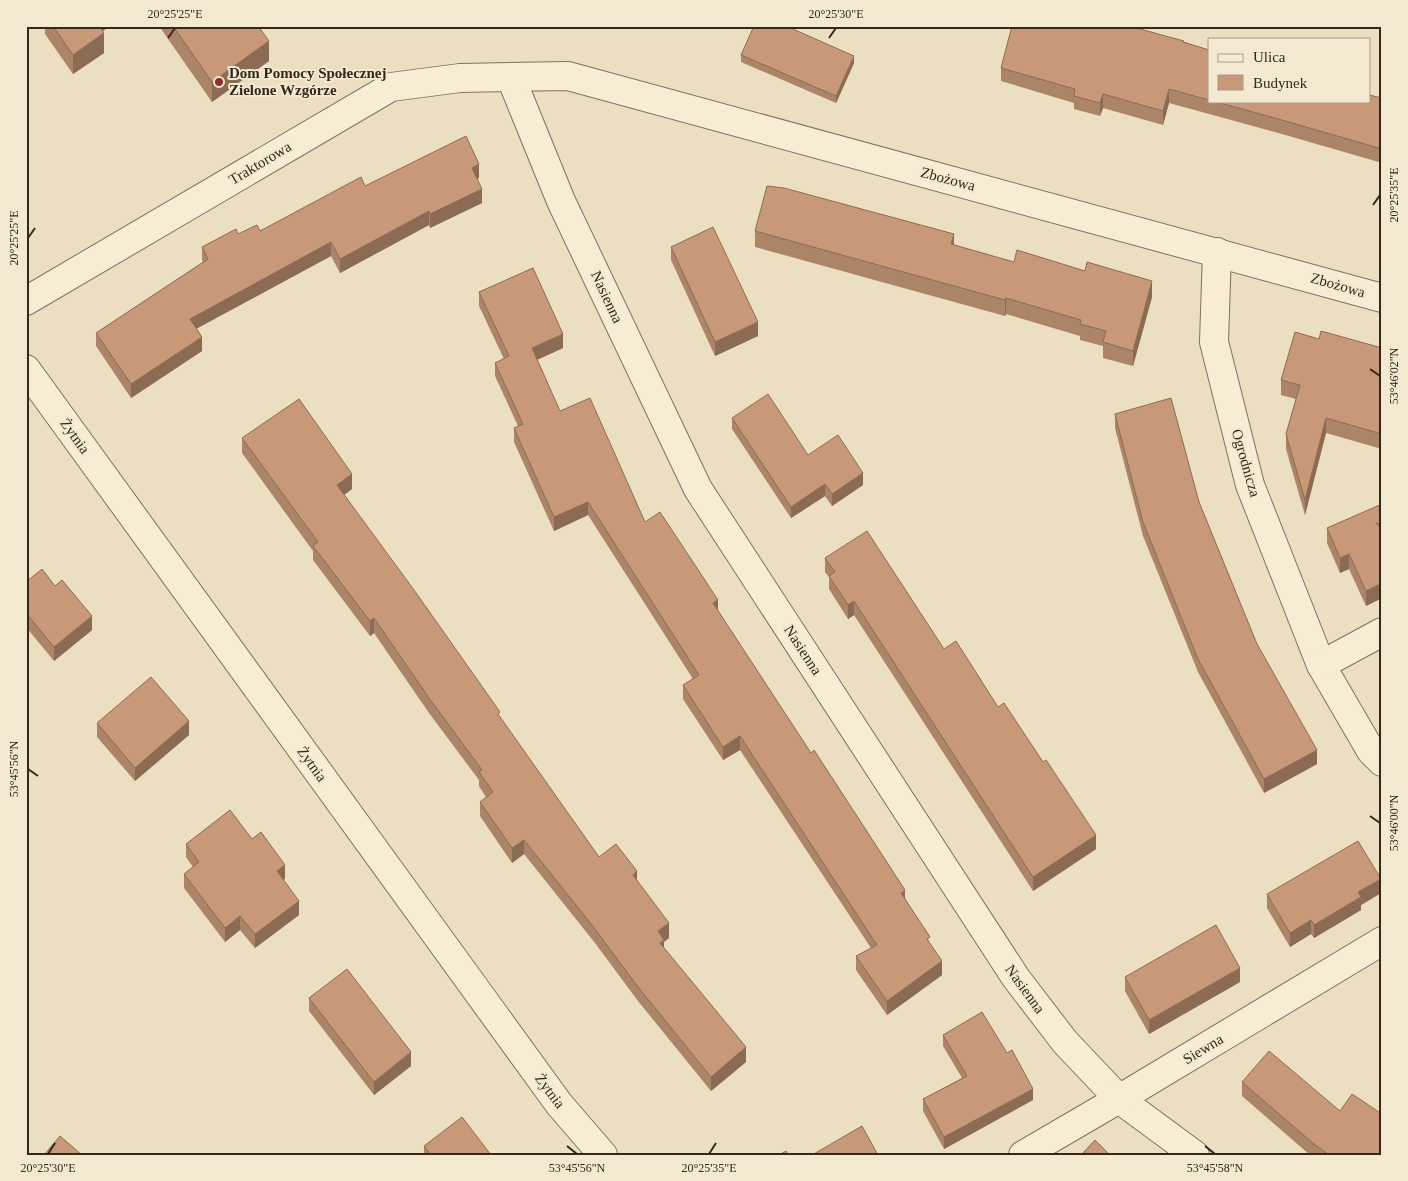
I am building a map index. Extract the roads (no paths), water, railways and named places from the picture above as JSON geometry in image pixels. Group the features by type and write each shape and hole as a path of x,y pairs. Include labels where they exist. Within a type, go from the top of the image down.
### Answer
{"street":[{"name":"Zbożowa","path":"511,78 568,76 1382,298"},
{"name":"Traktorowa","path":"26,301 391,87 460,78 511,78"},
{"name":"Nasienna","path":"511,78 561,201 698,489 1016,978 1065,1042 1119,1099 1195,1155"},
{"name":"Ogrodnicza","path":"1217,252 1214,342 1250,485 1321,665 1372,751 1382,762"},
{"name":"Żytnia","path":"26,369 559,1104 603,1155"},
{"path":"1321,665 1382,632"},
{"name":"Siewna","path":"1023,1155 1382,941"}],"place":[{"name":"Dom Pomocy Społecznej Zielone Wzgórze","path":"219,82"}]}
